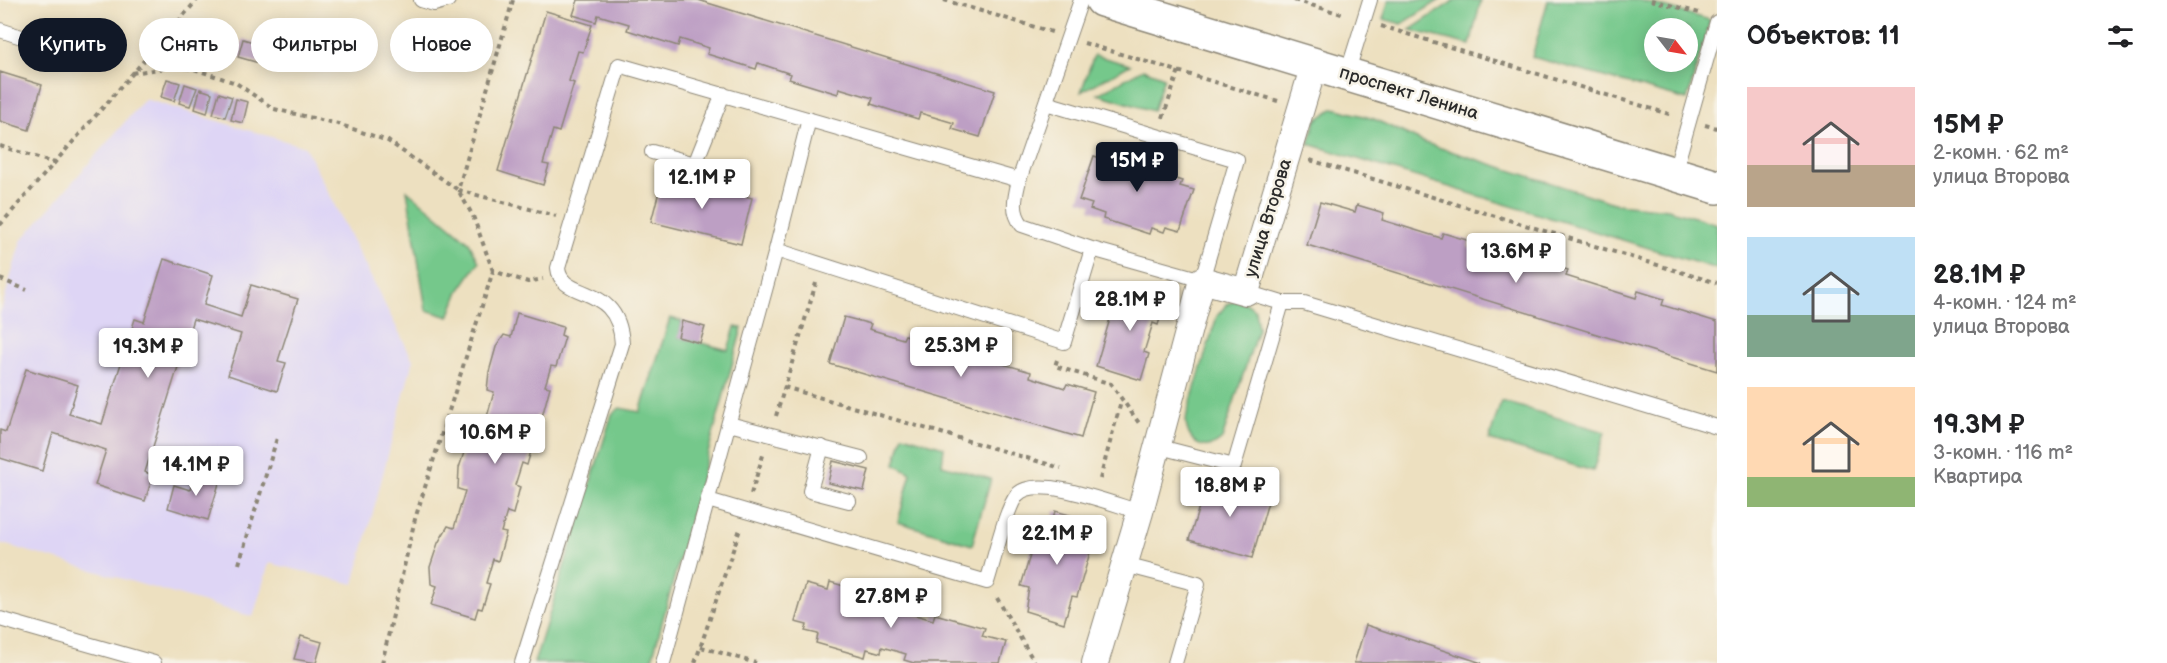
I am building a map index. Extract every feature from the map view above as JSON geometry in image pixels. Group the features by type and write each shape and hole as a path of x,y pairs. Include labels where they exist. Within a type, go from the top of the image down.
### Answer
{"main road":[{"name":"проспект Ленина","path":"1102,0 1717,187"}],"street":[{"name":"улица Второва","path":"1202,280 1246,292 1314,64"},
{"path":"1095,663 1143,502 1156,446 1202,280"}],"lane":[{"path":"421,0 434,4 448,0"},
{"path":"1046,103 1237,160 1202,280 1092,249 1022,225 1017,218 1014,201 1019,180 1081,0"},
{"path":"1347,74 1370,0"},
{"path":"1674,174 1712,18"},
{"path":"0,30 18,36"},
{"path":"522,663 622,344 619,321 613,310 604,302 566,283 559,276 558,268 620,65 1019,180"},
{"path":"652,152 695,164 723,94"},
{"path":"663,663 776,250 809,119"},
{"path":"776,250 1064,342 1092,249"},
{"path":"1246,292 1282,303 1305,303 1717,427"},
{"path":"1156,446 1234,466 1282,303"},
{"path":"729,423 861,458"},
{"path":"822,447 810,492 849,501"},
{"path":"708,500 987,582 1016,496 1024,489 1048,486 1143,502"},
{"path":"1125,565 1198,584 1174,663"},
{"path":"0,620 154,663"}],"path":[{"path":"0,225 197,0"},
{"path":"382,663 415,519 493,271 470,209 458,190 513,0"},
{"path":"944,0 1302,109"},
{"path":"1294,0 1717,128"},
{"path":"1651,0 1712,18"},
{"path":"132,74 173,67 194,69 236,83 274,109 338,124 388,141 458,190 572,220"},
{"path":"1157,136 1179,70"},
{"path":"0,146 54,163"},
{"path":"1288,154 1717,283"},
{"path":"695,663 746,511 821,265"},
{"path":"493,271 528,282 559,276"},
{"path":"0,279 27,290"},
{"path":"1064,342 1055,366 1111,384 1121,401 1156,446"},
{"path":"784,387 1066,470"},
{"path":"1100,479 1121,401"},
{"path":"239,564 277,438"},
{"path":"1089,476 1100,479 1143,502"},
{"path":"987,582 1035,663"},
{"path":"701,647 756,663"}],"shaded area":[{"path":"167,79 248,102 243,123 161,97"},
{"path":"145,99 305,147 413,360 354,584 269,563 253,617 0,543 0,314 21,241"}],"green space":[{"path":"1389,0 1440,0 1402,24 1383,19"},
{"path":"1455,0 1481,0 1470,45 1410,30"},
{"path":"1548,0 1639,0 1710,20 1698,62 1698,18 1644,18 1644,72 1695,72 1687,100 1532,57"},
{"path":"1094,55 1130,65 1081,92"},
{"path":"1143,69 1164,77 1153,111 1098,94"},
{"path":"1334,108 1374,119 1425,143 1617,204 1668,209 1717,224 1717,269 1309,144 1316,120"},
{"path":"407,190 469,242 479,262 459,291 449,317 426,310"},
{"path":"1235,301 1246,303 1255,310 1258,329 1222,439 1215,444 1201,446 1191,437 1186,422 1187,414 1217,316 1227,304"},
{"path":"670,318 682,321 679,337 728,350 735,327 742,328 651,663 534,663 612,414 620,408 640,412"},
{"path":"1501,401 1605,432 1593,471 1489,440"},
{"path":"903,435 944,447 942,465 991,479 972,545 898,522 911,473 895,464"}],"building":[{"path":"578,0 698,0 995,91 980,137 952,129 954,123 920,113 918,119 871,104 873,98 839,88 838,94 789,79 791,74 758,63 756,69 707,54 709,48 680,39 678,46 627,30 629,24 598,15 596,22 573,15"},
{"path":"546,11 592,25 583,52 578,51 569,81 574,83 559,132 553,130 543,164 549,165 543,185 498,171"},
{"path":"243,39 251,41 251,61 239,57"},
{"path":"0,72 42,85 29,130 0,121"},
{"path":"167,79 180,83 174,101 161,97"},
{"path":"185,84 197,88 190,106 179,103"},
{"path":"200,89 212,93 207,113 195,109"},
{"path":"219,93 232,97 225,117 213,114"},
{"path":"236,99 248,102 243,123 231,120"},
{"path":"1127,150 1173,165 1169,177 1182,181 1180,186 1194,190 1180,231 1166,227 1164,232 1151,228 1149,234 1103,219 1104,214 1090,209 1092,204 1079,200 1094,156 1107,160 1109,155 1124,160"},
{"path":"663,176 752,198 741,244 651,222"},
{"path":"1320,202 1355,212 1357,205 1384,213 1382,220 1441,238 1443,233 1470,241 1468,247 1536,268 1539,261 1568,270 1566,276 1636,298 1638,291 1664,299 1662,305 1717,322 1717,371 1307,245"},
{"path":"164,259 213,275 204,305 241,317 251,285 298,299 278,361 286,363 277,391 228,375 241,334 193,319 145,472 153,475 145,501 95,485 106,450 53,433 42,471 0,458 0,430 6,432 26,369 78,385 69,414 102,424 135,319 144,322"},
{"path":"1120,285 1166,299 1158,325 1153,323 1144,352 1149,354 1141,380 1096,366"},
{"path":"517,313 563,327 561,335 565,337 556,367 551,366 545,386 550,387 542,417 537,415 531,433 536,434 527,465 522,463 515,485 520,487 513,514 507,512 501,532 506,533 498,561 493,559 486,583 490,584 482,609 478,608 475,618 431,605 437,586 431,584 430,567 438,543 448,526 454,528 465,491 458,489 459,468 466,446 476,428 483,431 494,392 487,390 496,347 504,335 511,337"},
{"path":"844,317 871,324 869,329 903,339 905,335 951,348 950,353 985,363 986,359 1031,372 1030,377 1065,388 1067,384 1094,392 1081,438 830,364"},
{"path":"682,321 705,327 700,343 678,337"},
{"path":"833,461 869,470 864,491 828,483"},
{"path":"195,473 220,480 208,520 168,508 174,485 190,490"},
{"path":"1208,477 1270,495 1252,558 1189,540"},
{"path":"1055,511 1094,522 1086,548 1091,549 1077,597 1072,596 1064,623 1025,611 1029,588 1021,586 1036,535 1043,537 1047,525 1051,526"},
{"path":"830,582 886,598 884,606 933,620 935,614 985,628 982,636 1006,642 1000,663 914,663 904,660 906,654 882,647 881,653 867,649 865,657 816,643 818,634 805,631 807,625 795,622 806,584 828,590"},
{"path":"1366,625 1482,663 1354,663"},
{"path":"301,636 322,642 316,663 294,659"}]}
